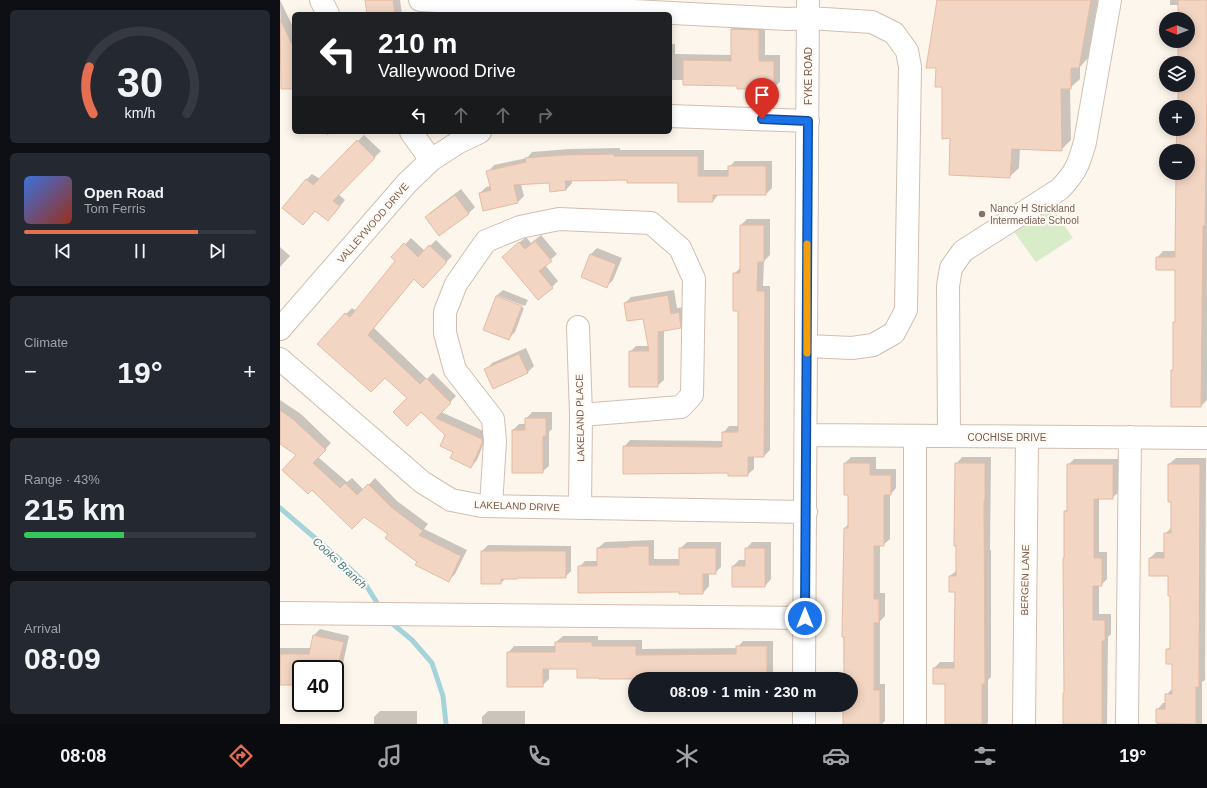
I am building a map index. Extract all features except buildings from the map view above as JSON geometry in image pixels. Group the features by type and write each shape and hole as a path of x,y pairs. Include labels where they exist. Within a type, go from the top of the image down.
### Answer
{"street":[{"path":"321,0 327,12"},
{"path":"411,12 414,0"},
{"path":"420,0 652,12"},
{"path":"949,436 948,286 952,268 963,251 1060,189 1071,178 1079,164 1085,142 1110,0"},
{"path":"672,13 788,19 808,9 872,22 894,33 907,51 910,67 906,310 894,333 873,345 852,348 807,346"},
{"name":"FYKE ROAD","path":"804,672 808,9"},
{"path":"672,116 808,121"},
{"path":"412,134 431,160"},
{"name":"VALLEYWOOD DRIVE","path":"280,329 407,183 431,160 459,142 476,134"},
{"path":"491,506 495,441 493,419 455,370 444,333 445,312 456,284 486,241 520,227 560,219 651,223 680,248 694,279 692,395 681,408 581,415"},
{"name":"LAKELAND PLACE","path":"578,327 581,415 580,508"},
{"name":"LAKELAND DRIVE","path":"280,359 422,482 452,500 482,506 806,512"},
{"name":"COCHISE DRIVE","path":"806,435 1207,438"},
{"path":"915,436 915,724"},
{"name":"BERGEN LANE","path":"1024,724 1027,437"},
{"path":"1127,724 1130,437"},
{"path":"280,613 805,618"},
{"path":"804,712 804,724"}],"green space":[{"path":"1049,203 1073,238 1036,262 1012,229"}],"waterway":[{"name":"Cooks Branch","path":"280,508 364,582 381,609"},
{"name":"Cooks Branch","path":"388,620 412,640 432,663 443,696 446,724"}],"slow traffic":[{"path":"807,244 807,353"}],"place":[{"name":"Nancy H Strickland Intermediate School","path":"982,214"}],"route":[{"path":"762,119 808,121 805,618"}]}
